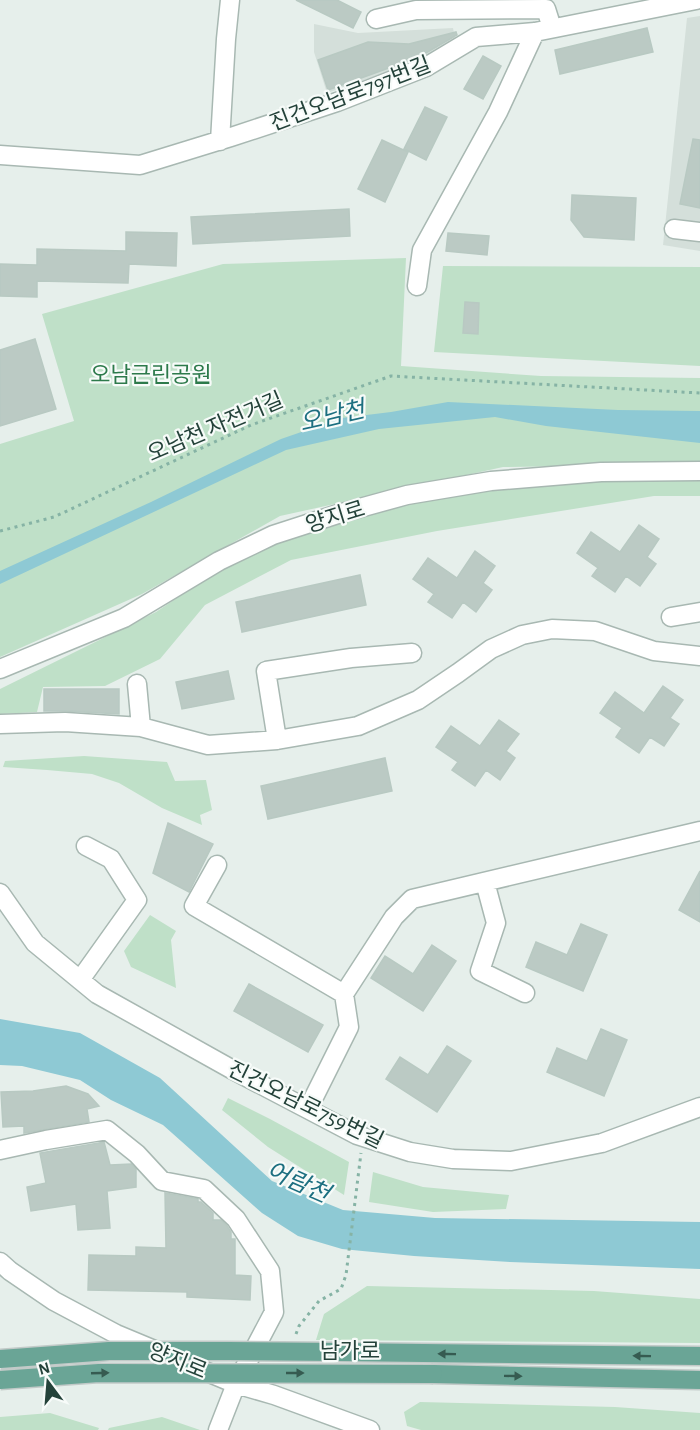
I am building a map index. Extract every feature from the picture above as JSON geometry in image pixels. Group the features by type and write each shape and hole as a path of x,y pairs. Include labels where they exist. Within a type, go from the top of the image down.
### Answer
{"main road":[{"name":"남가로","path":"0,1359 110,1352 228,1351 700,1356"},
{"name":"남가로","path":"0,1380 99,1373 433,1374 700,1380"}],"street":[{"path":"220,141 230,0"},
{"name":"진건오남로797번길","path":"0,154 140,165 337,102 426,67 476,37 544,30 696,0"},
{"path":"376,20 415,5 546,9 544,30 422,250 417,286"},
{"path":"674,229 700,232"},
{"name":"양지로","path":"0,669 124,618 219,561 273,535 338,514 407,495 491,481 601,472 700,471"},
{"path":"671,617 700,612"},
{"path":"0,724 65,722 141,727 208,745 277,740 358,726 418,700 491,649 522,635 552,629 595,631 654,651 700,656"},
{"path":"277,740 266,671 351,658 412,653"},
{"path":"137,684 141,727"},
{"path":"308,1109 349,1027 344,994 394,917 412,899 700,831"},
{"path":"80,980 137,900 111,858 86,846"},
{"path":"217,865 194,906 344,994"},
{"path":"485,882 496,923 480,971 525,993"},
{"name":"진건오남로759번길","path":"0,893 35,943 98,994 233,1070 363,1137 410,1152 453,1159 511,1161 602,1143 700,1107"},
{"path":"0,1150 107,1130 137,1154 162,1181 204,1189 236,1219 270,1271 274,1312 236,1384 218,1430"},
{"name":"양지로","path":"0,1262 54,1301 116,1334 236,1384 274,1395 370,1430"}],"path":[{"name":"오남천 자전거길","path":"0,531 54,517 251,425 391,376 700,393"},
{"path":"296,1335 299,1326 319,1301 341,1289 346,1275 363,1137"}],"shaded area":[{"path":"700,16 700,251 663,245 687,18"},
{"path":"314,24 358,33 453,28 455,38 444,47 414,63 327,93 314,52"}],"green space":[{"name":"오남근린공원","path":"406,258 401,366 541,376 700,378 700,464 503,467 280,516 142,594 0,657 0,444 74,421 42,314 223,264"},
{"path":"443,266 700,267 700,366 434,352"},
{"path":"700,479 700,496 654,496 437,531 291,560 205,605 160,659 105,686 43,687 37,712 0,714 0,689 156,612 208,577 277,542 349,517 415,500 516,485"},
{"path":"84,756 167,762 175,781 206,780 212,810 200,815 202,825 162,808 119,783 92,774 3,767 5,761"},
{"path":"150,915 176,931 171,940 176,988 131,967 124,951"},
{"path":"228,1098 349,1162 344,1195 268,1147 222,1110"},
{"path":"373,1172 423,1187 509,1195 506,1209 433,1212 369,1202"},
{"path":"367,1286 594,1291 700,1299 700,1343 316,1340 324,1314"},
{"path":"420,1402 615,1407 700,1413 700,1430 421,1430 407,1426 404,1412"},
{"path":"50,1413 99,1428 98,1430 0,1430 0,1417"},
{"path":"162,1417 200,1430 108,1430 109,1428"}],"water":[{"path":"448,402 618,410 700,411 700,443 546,426 495,417 379,429 286,450 0,584 0,571 281,439 342,418"},
{"path":"0,1019 80,1033 160,1078 272,1181 343,1210 435,1218 700,1222 700,1269 414,1256 342,1249 298,1236 262,1213 163,1125 111,1100 80,1080 22,1066 0,1065"}],"building":[{"path":"296,0 337,0 361,12 353,28"},
{"path":"647,28 653,52 560,74 555,50"},
{"path":"456,32 457,35 419,57 328,90 318,60 368,42 409,44"},
{"path":"483,56 501,66 483,99 464,89"},
{"path":"425,107 447,117 426,160 404,149"},
{"path":"693,139 700,140 700,208 680,204"},
{"path":"382,140 408,152 385,202 358,189"},
{"path":"572,195 636,198 634,240 584,237 571,220"},
{"path":"349,209 350,236 193,244 191,217"},
{"path":"126,232 177,233 176,266 129,264 128,283 37,281 37,297 0,296 0,264 37,265 37,249 126,251"},
{"path":"448,233 489,236 487,255 446,251"},
{"path":"465,302 479,303 478,334 463,333"},
{"path":"35,339 56,409 0,426 0,350"},
{"path":"639,525 659,539 647,557 656,564 640,586 626,576 615,592 592,576 598,568 577,553 591,532 620,552"},
{"path":"475,551 495,566 483,583 492,590 476,612 463,602 452,618 428,602 434,594 413,579 428,558 457,578"},
{"path":"360,575 366,605 242,632 236,602"},
{"path":"228,671 234,699 182,709 176,682"},
{"path":"663,686 683,700 670,718 679,724 664,746 650,737 639,753 616,737 622,728 600,713 615,692 644,713"},
{"path":"44,689 119,689 119,714 44,711"},
{"path":"499,720 519,734 506,751 515,758 500,780 486,770 475,786 452,770 458,762 436,747 451,726 480,746"},
{"path":"385,758 392,791 268,819 261,786"},
{"path":"168,823 213,844 189,892 153,873"},
{"path":"700,871 700,922 679,910"},
{"path":"581,924 607,935 583,991 526,967 536,942 567,955"},
{"path":"432,945 456,961 423,1011 371,978 385,956 413,974"},
{"path":"249,984 323,1025 308,1052 234,1011"},
{"path":"601,1029 627,1040 604,1096 547,1072 557,1048 587,1061"},
{"path":"447,1046 471,1061 437,1112 386,1079 400,1057 428,1075"},
{"path":"66,1086 88,1094 99,1106 87,1109 89,1122 24,1133 24,1126 3,1127 1,1092 33,1091"},
{"path":"104,1142 110,1165 131,1164 136,1169 136,1187 107,1191 110,1228 78,1230 76,1204 31,1211 27,1187 46,1183 40,1153"},
{"path":"165,1193 198,1199 198,1202 213,1213 213,1220 221,1220 227,1226 231,1232 231,1239 235,1239 235,1275 251,1276 250,1300 187,1297 187,1292 88,1290 89,1255 136,1256 136,1247 166,1248"}],"water label":[{"name":"오남천","path":"332,416"},
{"name":"어람천","path":"298,1182"}]}
